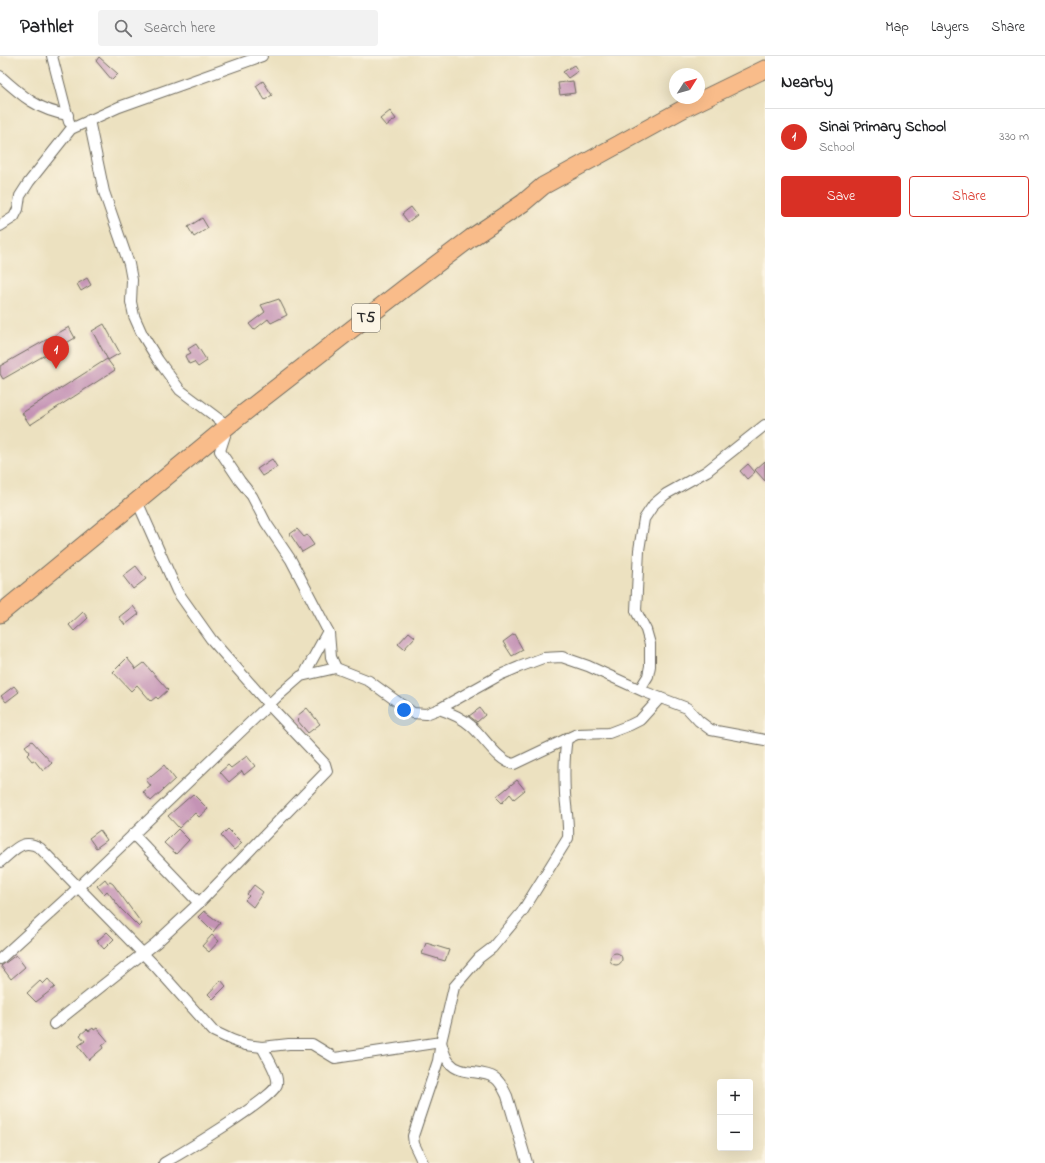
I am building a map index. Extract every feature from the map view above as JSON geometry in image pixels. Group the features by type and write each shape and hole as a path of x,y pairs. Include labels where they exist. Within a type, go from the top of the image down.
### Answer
{"highway":[{"name":"T5","path":"0,614 228,426 406,287 471,238 522,203 543,186 683,109 765,69"}],"street":[{"path":"52,56 71,129"},
{"path":"0,226 14,217 23,191 71,129 119,107 262,56"},
{"path":"0,76 12,87 42,109 52,113 68,115"},
{"path":"89,120 104,192 129,264 132,280 131,302 134,316 142,334 158,360 180,390 228,426 220,451 252,496 266,523 291,560 328,632 330,638 331,657 336,668"},
{"path":"640,689 648,676 650,666 650,644 646,630 636,611 640,550 644,519 654,504 666,494 707,471 765,425"},
{"path":"54,1024 143,954 199,903 327,771 325,764 270,706 211,639 177,591 137,501"},
{"path":"306,674 328,632"},
{"path":"0,960 301,676 306,674 336,668 369,682 413,713 426,714 440,710 500,675 543,658 562,657 588,666 660,698 687,708 699,721 712,730 765,740"},
{"path":"440,710 459,717 470,725 504,761 514,764 577,734 609,733 623,728 640,720 660,698"},
{"path":"423,1163 414,1144 413,1136 438,1061 454,988 479,958 492,948 522,912 568,838 569,826 565,795 564,756 567,738"},
{"path":"133,834 199,903"},
{"path":"0,862 22,845 33,844 40,848 143,954 213,1031 232,1040 262,1047 289,1044 312,1044 335,1058 441,1042"},
{"path":"441,1042 447,1060 456,1069 486,1074 496,1079 502,1086 508,1096 527,1163"},
{"path":"164,1163 237,1117 269,1095 276,1088 278,1083 276,1075 262,1047"}],"building":[{"path":"99,57 118,74 112,80 96,61"},
{"path":"574,65 578,71 568,78 563,72"},
{"path":"263,81 272,95 265,100 256,86"},
{"path":"573,81 575,93 560,95 558,83"},
{"path":"390,111 396,119 386,126 380,119"},
{"path":"411,207 417,215 408,222 402,214"},
{"path":"202,218 208,228 194,237 188,227"},
{"path":"87,278 91,285 81,291 77,284"},
{"path":"279,299 287,315 271,323 268,319 254,330 249,324 265,312 261,305"},
{"path":"104,324 120,353 108,360 92,331"},
{"path":"69,327 75,338 3,379 0,374 0,366"},
{"path":"196,344 207,361 198,367 194,362 189,364 185,356 191,353 188,349"},
{"path":"107,359 115,370 30,425 22,413"},
{"path":"272,459 277,467 262,476 257,469"},
{"path":"765,461 765,481 755,470"},
{"path":"748,464 755,472 747,479 740,471"},
{"path":"297,529 304,537 307,535 314,545 302,552 290,534"},
{"path":"136,566 146,579 133,589 123,576"},
{"path":"133,606 139,614 125,625 119,617"},
{"path":"83,612 88,618 74,631 69,625"},
{"path":"409,632 415,637 404,649 398,644"},
{"path":"514,634 523,650 512,656 503,642"},
{"path":"127,658 136,669 144,663 168,690 158,699 156,697 151,701 137,685 131,691 113,672"},
{"path":"14,686 19,692 6,702 1,696"},
{"path":"307,708 320,724 308,733 297,720 299,718 297,716"},
{"path":"480,708 485,715 477,722 469,716"},
{"path":"32,741 52,763 43,771 34,760 32,761 27,755 30,752 25,746"},
{"path":"247,756 255,766 244,775 242,771 229,782 220,772 228,765 231,768"},
{"path":"164,765 175,779 151,801 143,792 151,786 146,780"},
{"path":"517,780 525,790 514,799 510,794 502,803 496,797"},
{"path":"193,794 208,809 199,817 195,813 179,828 168,816"},
{"path":"178,829 189,840 176,854 164,843"},
{"path":"228,829 242,843 234,850 221,836"},
{"path":"100,830 107,840 96,848 89,838"},
{"path":"105,879 108,883 110,882 113,884 142,924 139,927 121,909 107,891 104,894 97,886"},
{"path":"254,885 263,892 253,907 245,900 249,896 247,894"},
{"path":"204,911 220,923 213,932 198,917"},
{"path":"107,932 114,939 104,949 97,941"},
{"path":"212,935 219,941 209,952 202,946"},
{"path":"426,943 449,950 445,961 422,954"},
{"path":"614,953 618,953 622,959 618,965 614,965 610,961 610,957"},
{"path":"16,955 25,967 11,979 1,966"},
{"path":"48,979 55,987 36,1002 27,993 40,981 43,984"},
{"path":"221,980 226,986 213,999 208,994"},
{"path":"93,1028 94,1030 97,1028 108,1041 102,1046 103,1048 89,1060 78,1046 85,1041 80,1035 87,1029 89,1031"}],"place":[{"name":"Sinai Primary School","path":"56,369"}]}
